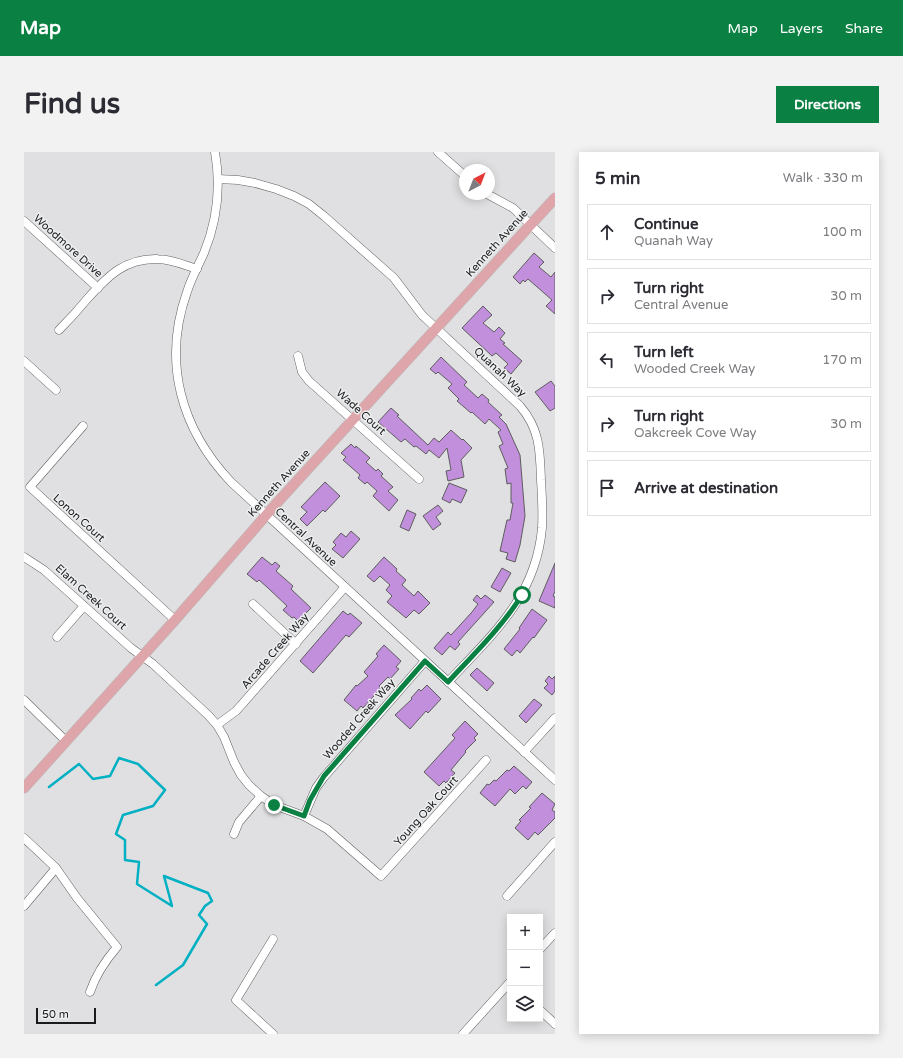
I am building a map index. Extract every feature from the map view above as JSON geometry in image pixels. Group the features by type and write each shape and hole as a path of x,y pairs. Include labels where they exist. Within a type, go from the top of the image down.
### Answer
{"main road":[{"name":"Kenneth Avenue","path":"24,788 175,620 352,419 555,198"}],"street":[{"name":"Central Avenue","path":"215,152 218,179 213,224 204,253 187,290 178,325 176,343 176,361 181,397 194,430 211,459 231,482 555,780"},
{"path":"438,152 459,171"},
{"name":"Quanah Way","path":"218,179 255,183 276,189 309,204 394,278 422,315 520,406 532,422 539,446 542,527 537,556 530,579 522,595 502,624 448,682"},
{"path":"495,198 512,208 555,248"},
{"name":"Woodmore Drive","path":"24,221 98,288"},
{"path":"59,330 117,270 134,262 146,259 170,260 196,269"},
{"name":"Wade Court","path":"298,356 300,366 306,376 419,479"},
{"path":"24,362 56,390"},
{"name":"Lonon Court","path":"83,426 30,487 175,620"},
{"name":"Elam Creek Court","path":"24,557 44,570 153,664 208,715 217,725 224,737 241,775 261,796 274,805 317,822 381,876"},
{"name":"Arcade Creek Way","path":"217,725 236,711 345,587"},
{"path":"253,604 296,644"},
{"path":"57,637 84,606"},
{"name":"Wooded Creek Way","path":"304,816 310,800 324,776 425,661"},
{"path":"24,700 66,741"},
{"path":"524,752 555,718"},
{"name":"Young Oak Court","path":"381,876 486,760"},
{"path":"234,834 239,822 261,796"},
{"path":"24,838 56,868 76,898 117,947 101,966 95,977 90,992"},
{"path":"507,896 555,842"},
{"path":"24,906 56,868"},
{"path":"543,947 555,933"},
{"path":"273,939 236,1000 273,1034"},
{"path":"463,1034 507,985"},
{"path":"543,1013 555,1024"}],"building":[{"path":"534,253 544,262 539,267 551,277 555,272 555,314 546,306 552,300 528,279 525,282 523,280 520,284 513,277"},
{"path":"483,306 492,315 483,323 494,332 499,327 505,333 500,339 505,343 503,344 522,361 511,374 504,368 508,364 496,353 492,356 462,328"},
{"path":"441,357 467,382 464,385 478,398 482,394 502,415 499,417 506,424 520,455 525,516 520,545 515,562 506,559 508,553 500,551 507,520 510,520 513,503 511,503 511,483 507,484 505,469 508,468 499,446 503,444 498,432 501,430 489,419 485,424 457,401 459,399 448,388 452,384 438,372 436,374 430,369"},
{"path":"551,381 555,386 555,408 550,411 535,392"},
{"path":"391,408 399,415 397,416 428,445 434,438 439,442 451,430 462,440 463,439 472,448 461,460 464,477 448,481 446,471 451,470 447,448 439,458 429,450 426,454 416,446 414,447 405,439 401,442 378,422"},
{"path":"351,444 355,448 356,446 370,458 366,462 376,471 378,469 383,474 381,476 393,487 388,491 398,500 389,511 373,496 377,491 367,482 365,484 358,478 360,475 343,460 346,457 341,453"},
{"path":"325,482 340,496 325,512 323,510 307,526 300,519 307,512 301,507"},
{"path":"449,483 467,490 461,503 452,499 450,503 442,499"},
{"path":"438,505 443,511 436,517 441,524 433,530 423,516"},
{"path":"407,510 416,514 409,531 400,527"},
{"path":"351,531 360,539 343,558 332,549 336,545 333,542 341,533 346,537"},
{"path":"262,557 272,565 275,562 280,566 276,571 293,586 291,589 311,608 298,621 283,610 287,606 268,588 259,580 257,582 247,574"},
{"path":"384,557 406,580 402,585 414,596 418,591 430,603 419,614 414,610 406,618 387,602 392,596 386,590 390,585 380,576 374,582 367,576"},
{"path":"555,563 555,591 553,596 555,597 555,608 539,601"},
{"path":"502,568 511,573 500,592 491,587"},
{"path":"477,595 481,599 485,595 494,602 458,642 460,644 455,650 450,646 442,655 434,648 448,632 451,635 472,612 478,604 473,600"},
{"path":"532,609 547,620 534,638 533,637 520,653 517,650 512,656 504,649 520,629 519,628"},
{"path":"343,611 348,615 350,613 362,623 349,637 346,635 313,673 300,661"},
{"path":"384,645 401,661 396,667 399,669 390,679 388,677 379,686 381,688 363,708 361,706 357,711 344,700 356,685 357,686 368,676 364,672 378,656 376,654"},
{"path":"477,668 494,683 487,691 470,675"},
{"path":"549,676 552,679 555,676 555,691 552,695 544,688 548,684 545,681"},
{"path":"427,685 441,699 428,713 426,711 410,729 395,715 412,699 411,698 419,689 421,691"},
{"path":"534,699 542,705 526,723 519,716"},
{"path":"465,721 478,734 474,738 476,740 465,751 466,752 451,770 455,773 446,783 444,781 439,786 424,772 455,738 452,735"},
{"path":"514,766 532,782 526,789 523,786 515,794 510,789 495,806 480,793 487,784 489,785 494,780 496,781 507,770 509,771"},
{"path":"542,793 555,804 552,810 555,812 555,818 538,835 535,832 528,840 515,828 521,821 519,820 531,808 529,807"}],"waterway":[{"path":"49,787 79,764 93,779 110,776 119,758 138,764 165,790 153,806 123,815 116,834 125,840 125,860 139,862 137,884 172,906 164,876 208,893 212,901 205,906 199,915 207,924 183,965 156,985"}],"route":[{"path":"274,805 304,816 316,788 324,776 425,661 448,682 502,624 522,595"}]}
